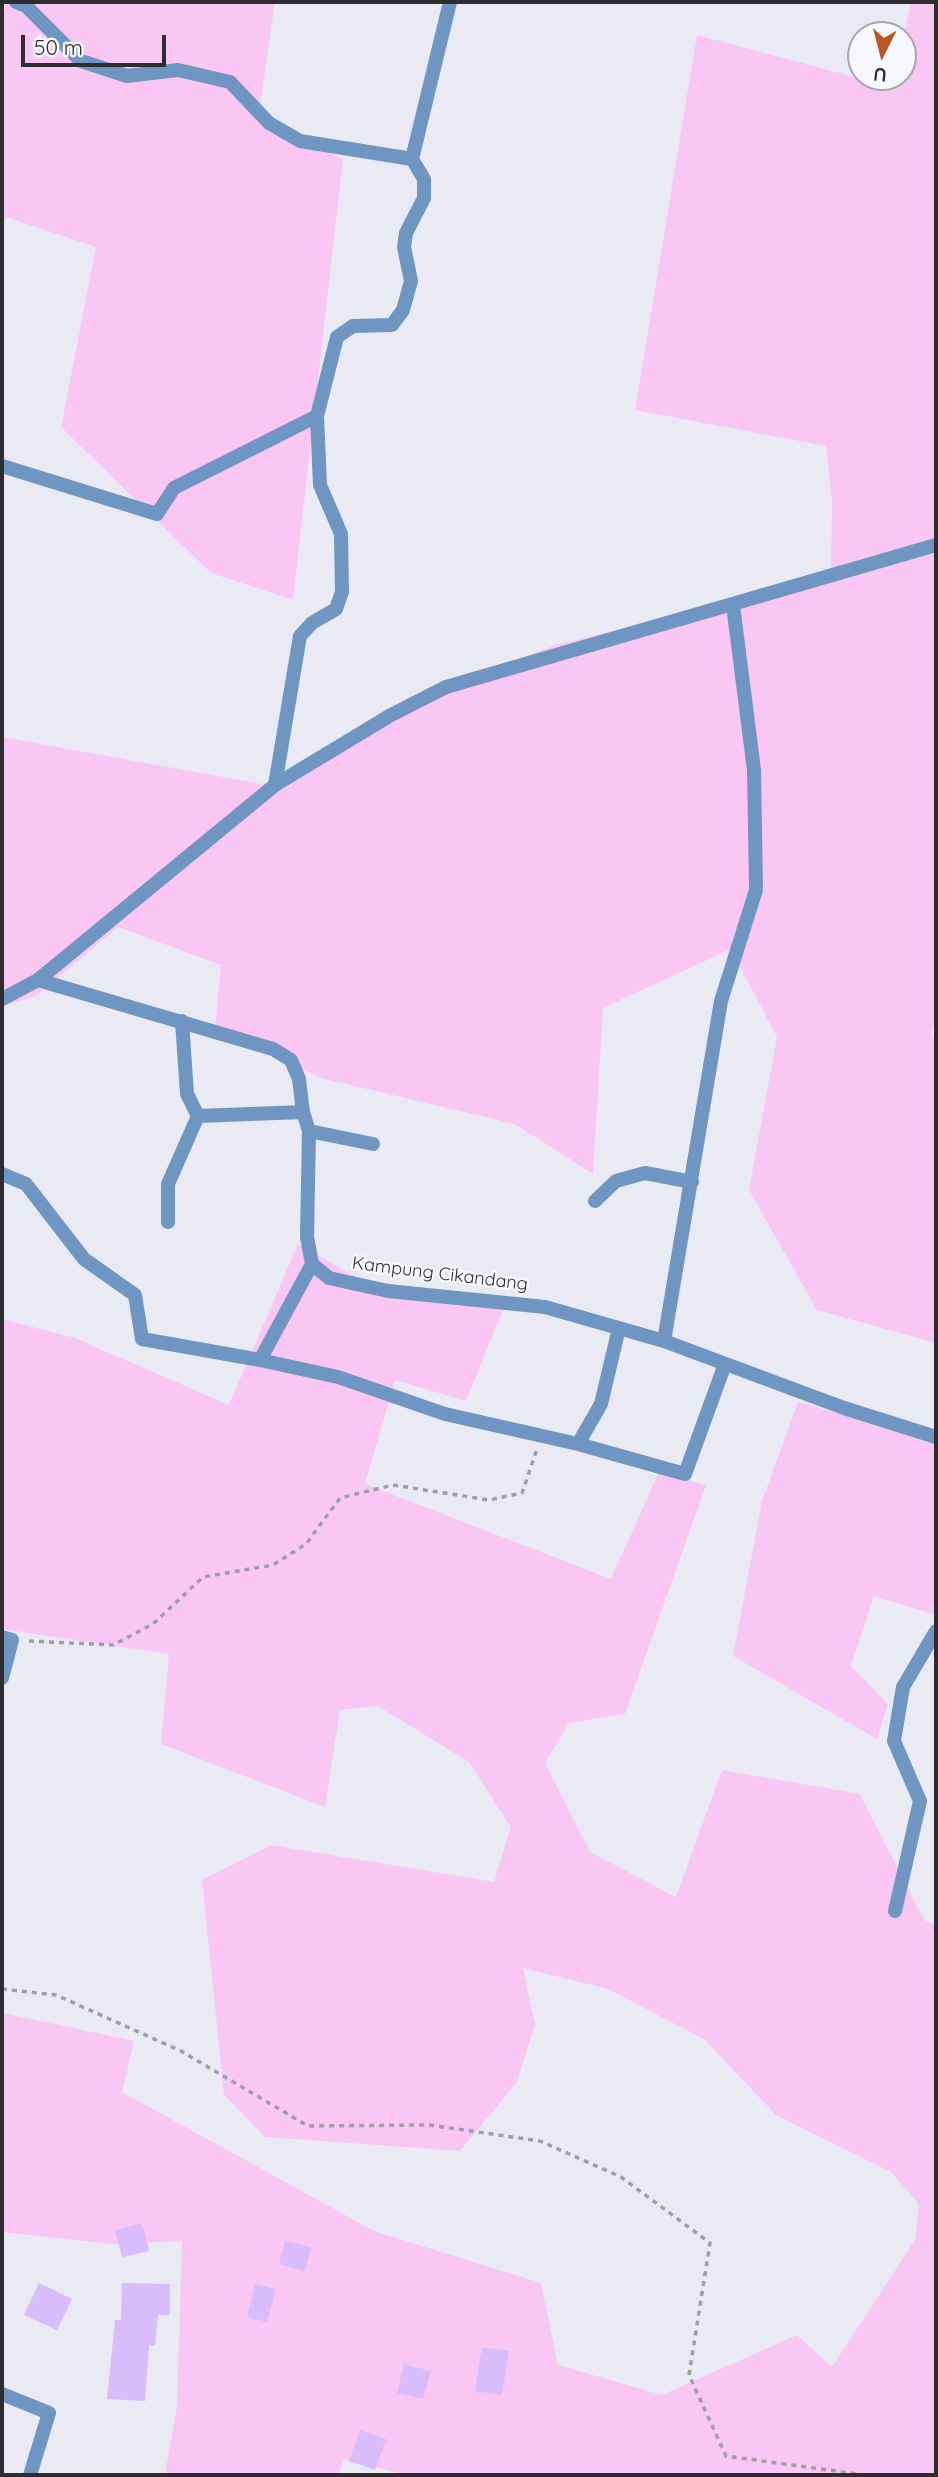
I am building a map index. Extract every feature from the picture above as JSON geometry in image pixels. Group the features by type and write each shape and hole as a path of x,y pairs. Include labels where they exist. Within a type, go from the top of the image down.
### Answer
{"street":[{"path":"16,2 26,6 81,61 127,76 177,70 230,82 269,122 300,141 412,159"},
{"path":"275,785 300,636 312,623 336,609 342,592 341,534 320,485 317,416 337,337 353,326 392,325 403,310 411,281 404,247 406,233 424,198 424,178 412,159 450,2"},
{"path":"2,466 157,514 174,488 317,416"},
{"path":"2,999 38,980 275,785 391,715 446,687 936,545"},
{"path":"664,1341 721,1001 756,890 754,770 733,606"},
{"path":"38,980 273,1049 291,1060 299,1079 303,1112 309,1131 307,1237 312,1264 260,1360"},
{"path":"168,1222 169,1184 198,1116 187,1094 182,1021"},
{"path":"198,1116 303,1112"},
{"path":"309,1131 373,1144"},
{"path":"595,1200 616,1181 645,1172 692,1182"},
{"path":"2,1174 26,1184 84,1259 135,1295 142,1339 338,1377 445,1414 542,1435 685,1474 725,1364"},
{"name":"Kampung Cikandang","path":"312,1264 329,1278 388,1291 545,1307 664,1341 844,1408 936,1437"},
{"path":"578,1444 601,1404 619,1328"},
{"path":"895,1910 920,1801 894,1741 903,1687 936,1631"},
{"path":"2,1678 7,1638"},
{"path":"2,2394 49,2413 30,2475"}],"path":[{"path":"7,1638 113,1645 153,1624 203,1577 273,1565 306,1544 340,1498 393,1485 488,1500 522,1493 542,1435"},
{"path":"2,1989 56,1995 69,2000 181,2051 308,2126 429,2125 540,2141 621,2177 710,2243 689,2375 726,2456 865,2475"}],"shaded area":[{"path":"2,2 275,2 258,121 343,159 293,600 211,573 61,427 96,247 6,217 2,231"},
{"path":"911,2 936,2 936,1014 931,1036 936,1038 936,1343 817,1310 749,1190 777,1037 731,949 603,1008 593,1174 515,1124 321,1078 215,1029 221,965 118,927 36,996 2,1006 2,737 284,788 455,683 556,645 831,577 832,501 826,446 635,410 697,35 847,75 847,91 917,91 917,21 907,21"},
{"path":"298,1244 394,1299 505,1305 466,1401 395,1380 365,1484 611,1579 659,1472 706,1485 625,1714 569,1723 545,1763 590,1852 676,1897 722,1770 860,1794 924,1920 936,1925 936,2475 405,2475 344,2459 339,2475 165,2475 177,2405 182,2241 111,2244 2,2232 2,2013 134,2041 122,2092 374,2231 541,2283 558,2365 662,2395 797,2335 832,2367 915,2240 919,2204 891,2172 776,2115 704,2039 608,1989 523,1968 535,2024 517,2082 460,2151 265,2137 224,2095 202,1880 271,1845 494,1882 511,1827 469,1762 378,1706 340,1710 325,1807 161,1744 169,1654 2,1629 2,1319 75,1338 229,1405"},
{"path":"798,1402 936,1441 936,1615 874,1596 851,1666 888,1704 877,1739 733,1656 762,1501"}],"building":[{"path":"142,2223 149,2251 122,2257 115,2230"},
{"path":"285,2241 311,2247 305,2271 279,2264"},
{"path":"39,2283 72,2299 57,2330 24,2315"},
{"path":"122,2283 170,2284 170,2315 158,2315 155,2346 149,2346 145,2401 107,2399 115,2320 121,2320"},
{"path":"255,2284 276,2289 267,2322 247,2317"},
{"path":"482,2347 509,2351 502,2395 475,2391"},
{"path":"404,2364 431,2371 423,2399 397,2393"},
{"path":"360,2430 386,2439 375,2470 349,2461"}]}
